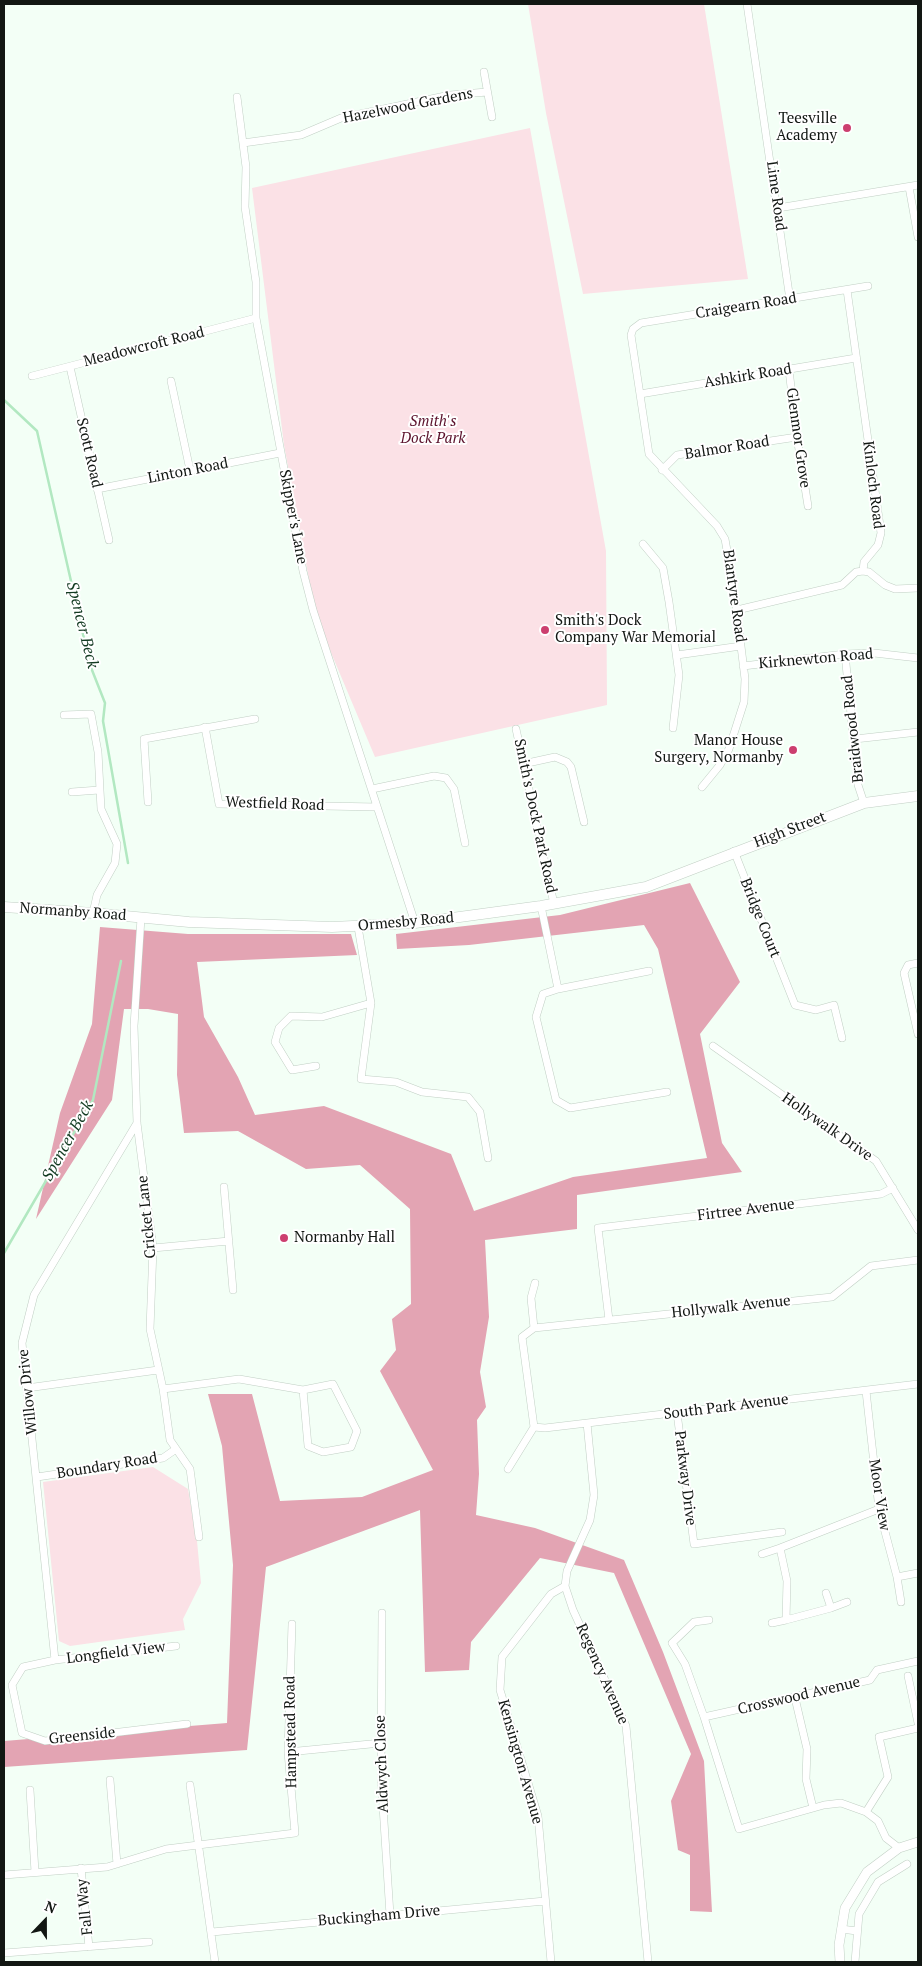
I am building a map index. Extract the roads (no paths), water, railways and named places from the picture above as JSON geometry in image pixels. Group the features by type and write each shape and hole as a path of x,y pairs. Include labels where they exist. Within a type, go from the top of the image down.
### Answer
{"main road":[{"name":"High Street","path":"667,880 734,851 864,803 918,796"},
{"name":"Ormesby Road","path":"141,918 189,922 358,927 416,923 554,904 623,892 667,880"},
{"name":"Normanby Road","path":"4,908 93,912 141,918"}],"street":[{"name":"Lime Road","path":"746,4 778,208 790,300"},
{"name":"Hazelwood Gardens","path":"484,72 492,117"},
{"name":"Hazelwood Gardens","path":"243,143 301,135 341,118 450,96 487,92"},
{"name":"Skipper's Lane","path":"237,98 246,167 245,207 256,282 256,318 280,453 313,610 416,923"},
{"path":"778,208 918,185"},
{"path":"909,187 918,238"},
{"name":"Craigearn Road","path":"631,335 633,328 640,322 790,300 868,286"},
{"name":"Kinloch Road","path":"847,290 881,533 878,545 864,562 863,571"},
{"name":"Meadowcroft Road","path":"32,376 256,318"},
{"name":"Blantyre Road","path":"631,335 649,454 662,470 717,526 725,540 737,610 744,666 744,702 739,722 725,757 702,786"},
{"name":"Ashkirk Road","path":"640,394 856,358"},
{"name":"Scott Road","path":"70,367 108,540"},
{"name":"Glenmor Grove","path":"789,370 796,437 808,506"},
{"path":"171,381 190,470"},
{"name":"Balmor Road","path":"662,470 677,455 796,437"},
{"name":"Linton Road","path":"97,489 280,453"},
{"path":"643,544 663,568 679,675 673,728"},
{"path":"737,610 835,588 856,572 863,571 869,572 885,585 896,589 918,588"},
{"path":"677,655 741,646"},
{"name":"Kirknewton Road","path":"744,666 845,654 874,653 918,658"},
{"name":"Braidwood Road","path":"845,654 858,785 864,803"},
{"path":"64,715 91,714 98,752 101,809 117,844 115,863 97,895 93,912"},
{"path":"148,802 144,739 255,719"},
{"name":"Westfield Road","path":"205,727 219,804 377,807"},
{"name":"Smith's Dock Park Road","path":"516,729 554,904"},
{"path":"854,739 918,732"},
{"path":"523,764 555,758 567,762 571,767 584,822"},
{"path":"372,789 434,776 446,778 454,789 465,843"},
{"path":"72,792 99,790"},
{"name":"Bridge Court","path":"734,851 795,1005 816,1010 834,1005 842,1038"},
{"path":"541,906 558,989"},
{"name":"Cricket Lane","path":"141,918 134,1026 137,1123 153,1248 150,1328 163,1389 170,1440 190,1468 199,1537"},
{"path":"358,927 370,1004 360,1079 396,1082 422,1092 468,1097 480,1112 488,1158"},
{"path":"918,963 908,965 904,973 918,1034"},
{"path":"649,971 558,989 543,994 536,1017 556,1100 570,1108 667,1092"},
{"path":"316,1066 292,1070 275,1042 279,1028 292,1016 322,1017 370,1004"},
{"name":"Hollywalk Drive","path":"713,1046 876,1161 918,1230"},
{"name":"Willow Drive","path":"55,1660 22,1343 34,1295 137,1123"},
{"path":"224,1187 233,1290"},
{"name":"Firtree Avenue","path":"609,1320 598,1228 881,1194 893,1188"},
{"path":"153,1248 229,1241"},
{"name":"Hollywalk Avenue","path":"534,1328 832,1296 872,1266 918,1260"},
{"path":"508,1469 534,1427 522,1337 534,1328 531,1298 535,1283"},
{"path":"27,1388 158,1370"},
{"path":"163,1389 239,1379 303,1390 334,1384 357,1431 351,1447 323,1452 308,1446 303,1390"},
{"name":"South Park Avenue","path":"534,1427 588,1423 918,1384"},
{"name":"Moor View","path":"866,1390 878,1509 897,1577 901,1602"},
{"name":"Parkway Drive","path":"677,1413 694,1544 782,1532"},
{"name":"Regency Avenue","path":"588,1423 594,1495 590,1520 567,1570 566,1586 573,1610 626,1726 648,1962"},
{"name":"Boundary Road","path":"37,1477 163,1458 176,1449"},
{"path":"762,1554 878,1509"},
{"path":"780,1548 787,1582 786,1620"},
{"path":"897,1577 918,1573"},
{"name":"Kensington Avenue","path":"551,1962 538,1816 500,1690 502,1658 551,1594 566,1586"},
{"path":"826,1593 831,1608"},
{"path":"772,1623 848,1602"},
{"name":"Aldwych Close","path":"382,1613 381,1743 390,1915"},
{"path":"710,1620 694,1622 672,1643 685,1664 704,1717 739,1829 813,1808 841,1804 866,1812 878,1822 886,1838 899,1848"},
{"name":"Hampstead Road","path":"198,1845 295,1833 288,1752 292,1624"},
{"name":"Longfield View","path":"55,1660 176,1646"},
{"name":"Greenside","path":"55,1660 23,1667 12,1685 22,1733 45,1741 187,1724"},
{"name":"Crosswood Avenue","path":"704,1717 870,1680 877,1670 918,1661"},
{"path":"908,1676 918,1723"},
{"path":"795,1698 807,1750 806,1779 813,1808"},
{"path":"866,1812 888,1777 879,1737 918,1728"},
{"path":"288,1752 381,1743"},
{"path":"110,1780 117,1864"},
{"path":"190,1785 215,1962"},
{"path":"30,1790 35,1872"},
{"path":"840,1962 839,1945 845,1908 867,1872 899,1848 918,1842"},
{"path":"4,1875 80,1868 107,1868 166,1849 198,1845"},
{"path":"855,1962 859,1914 878,1882 907,1864"},
{"name":"Fall Way","path":"80,1868 89,1946"},
{"name":"Buckingham Drive","path":"212,1932 545,1901"},
{"path":"841,1929 857,1931"},
{"path":"4,1953 149,1942"}],"waterway":[{"name":"Spencer Beck","path":"4,400 37,431 90,665 105,703 103,721 128,863"},
{"name":"Spencer Beck","path":"4,1253 93,1100 121,961"}],"place":[{"name":"Teesville Academy","path":"847,128"},
{"name":"Smith's Dock Company War Memorial","path":"545,630"},
{"name":"Manor House Surgery, Normanby","path":"793,750"},
{"name":"Normanby Hall","path":"284,1238"}],"park label":[{"name":"Smith's Dock Park","path":"433,430"}]}
